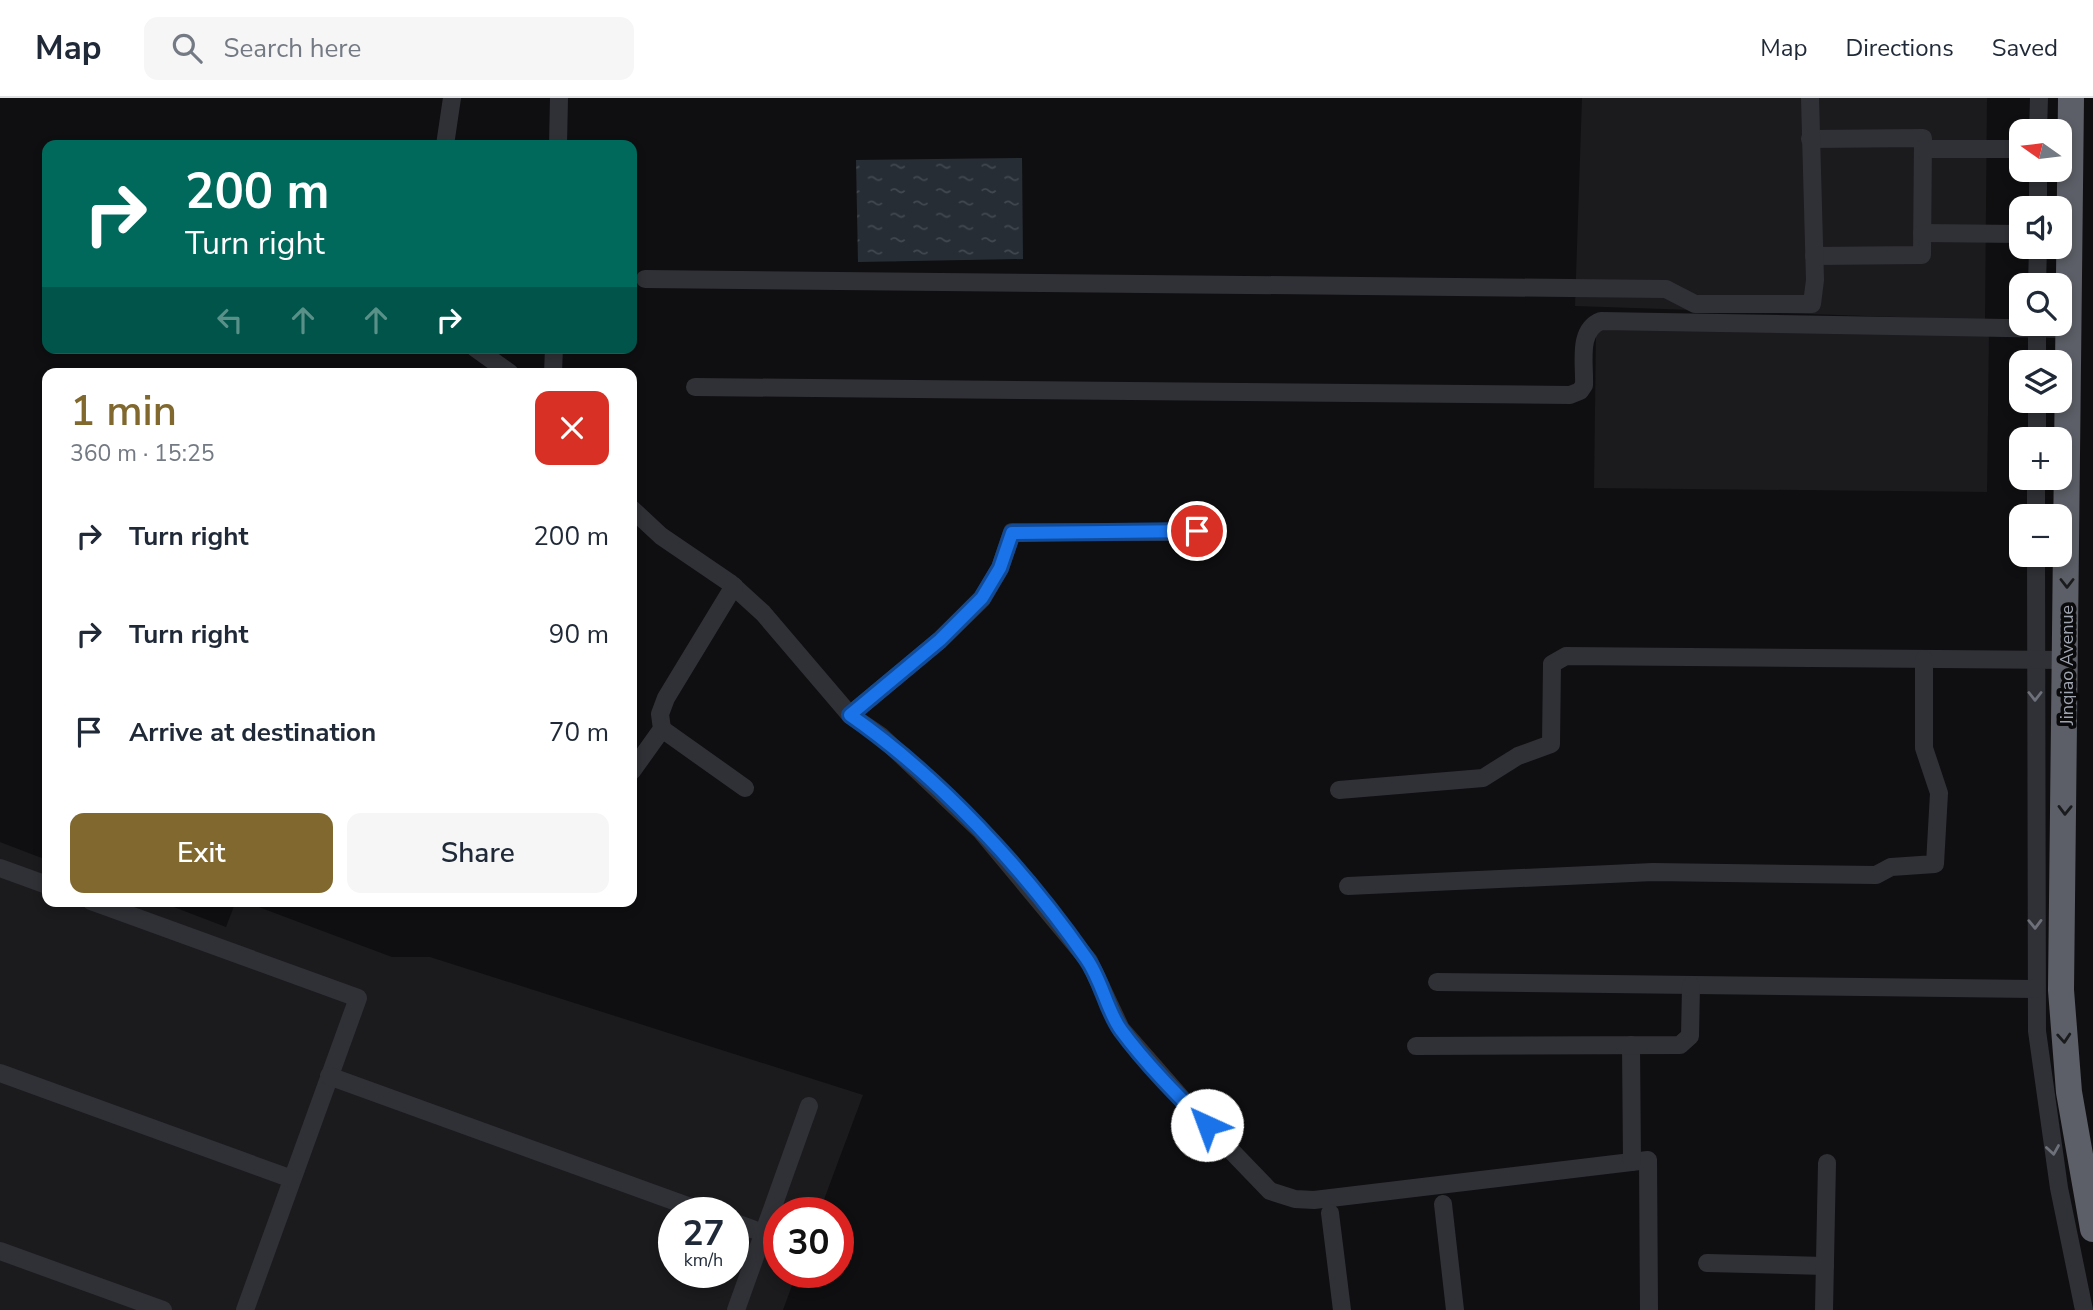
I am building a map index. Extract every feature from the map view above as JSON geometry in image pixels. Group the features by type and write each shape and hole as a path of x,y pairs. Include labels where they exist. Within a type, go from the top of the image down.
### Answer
{"highway":[{"name":"Jinqiao Avenue","path":"2069,119 2071,98"},
{"name":"Jinqiao Avenue","path":"2069,336 2063,1027 2069,1092 2093,1229"}],"street":[{"path":"446,140 452,98"},
{"path":"558,140 559,98"},
{"path":"645,279 1666,289 1695,304 1812,304 1814,256 1810,98"},
{"path":"2038,119 2039,98"},
{"path":"1810,139 1923,138 1922,255 1814,256"},
{"path":"1923,149 2009,149"},
{"path":"1922,233 2009,234"},
{"path":"695,387 1570,395 1580,391 1584,385 1585,334 1592,324 1601,321 2009,326"},
{"path":"483,354 503,368"},
{"path":"637,514 661,536 734,586 763,613 850,715 881,736 981,831 1088,961 1121,1029 1191,1109 1270,1191 1295,1199 1314,1200 1648,1160 1649,1310"},
{"path":"850,715 940,640 982,598 1000,568 1012,533 1197,531"},
{"path":"2036,567 2037,1031 2049,1127 2084,1310"},
{"path":"637,764 662,729 660,714 666,698 734,586"},
{"path":"1339,790 1483,778 1518,756 1545,748 1551,744 1552,664 1566,656 2067,660"},
{"path":"1348,886 1653,872 1876,875 1891,867 1935,864 1939,793 1924,748 1924,659"},
{"path":"662,729 746,788"},
{"path":"0,868 42,883"},
{"path":"108,907 358,998 244,1310"},
{"path":"1437,982 2036,989"},
{"path":"1416,1046 1680,1045 1690,1037 1692,986"},
{"path":"1631,1045 1632,1162"},
{"path":"0,1073 292,1179"},
{"path":"330,1076 663,1197"},
{"path":"776,1197 809,1106"},
{"path":"1824,1310 1827,1163"},
{"path":"1444,1205 1455,1310"},
{"path":"1329,1213 1342,1310"},
{"path":"736,1310 763,1233 749,1228"},
{"path":"0,1251 163,1310"},
{"path":"1707,1264 1825,1266"}],"shaded area":[{"path":"1582,98 1987,98 1985,320 1575,306"},
{"path":"1596,329 1989,333 1987,492 1594,488"},
{"path":"0,842 42,858 42,907 174,907 226,927 234,907 259,907 392,957 430,957 863,1095 825,1197 763,1197 763,1288 791,1288 783,1310 0,1310"}],"water":[{"path":"1022,158 1023,259 858,262 856,160"}],"route":[{"path":"1197,531 1012,533 1000,568 982,598 940,640 850,715 881,736 947,795 981,831 1051,912 1088,961 1121,1029 1207,1125"}]}
